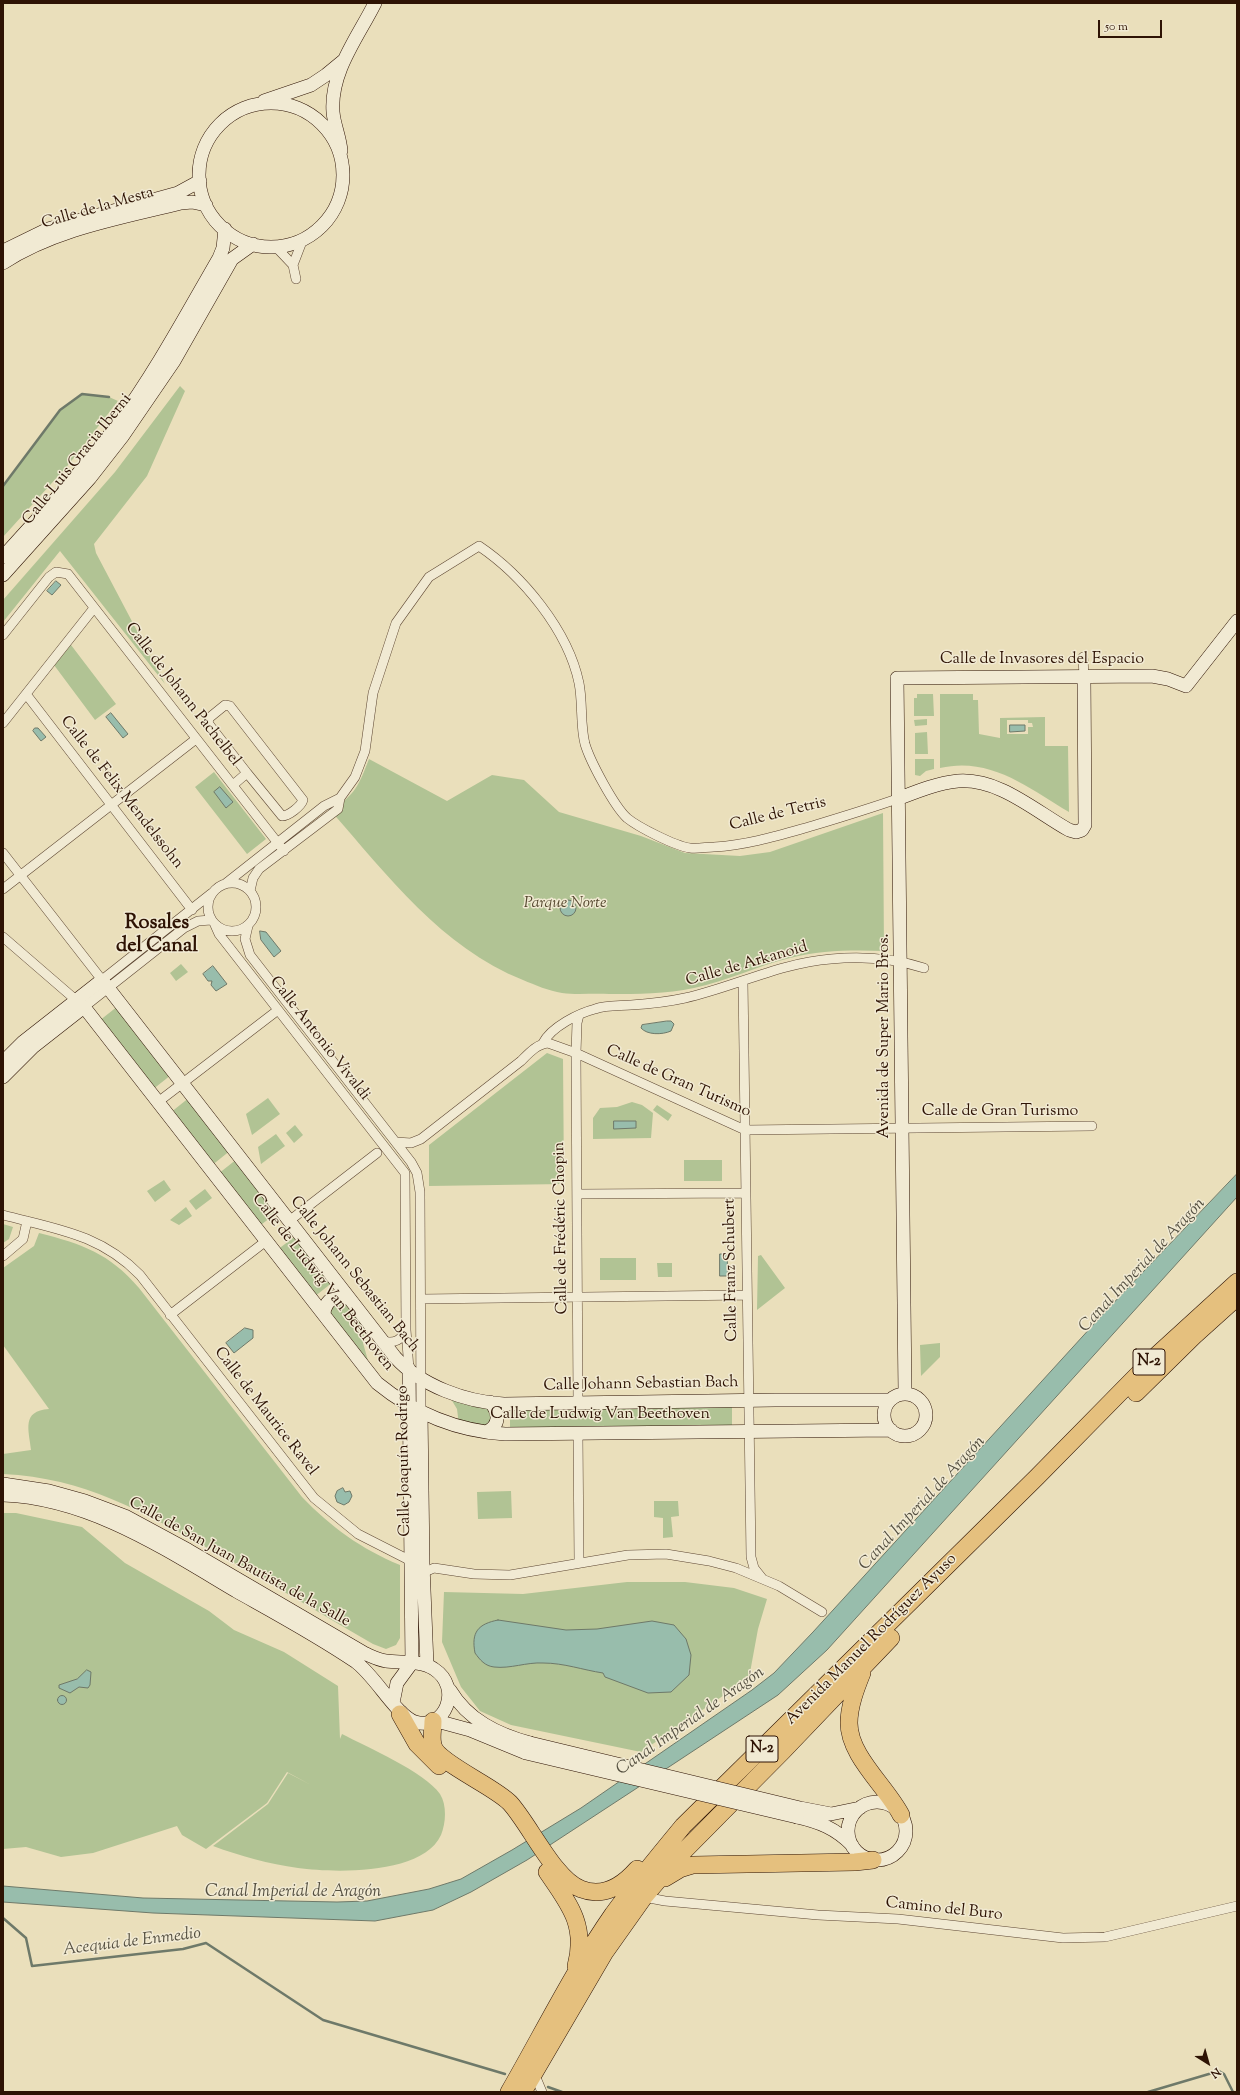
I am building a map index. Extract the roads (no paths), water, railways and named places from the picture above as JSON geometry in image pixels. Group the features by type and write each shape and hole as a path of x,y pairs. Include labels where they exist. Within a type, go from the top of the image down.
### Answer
{"highway":[{"name":"Avenida Manuel Rodríguez Ayuso","path":"509,2092 571,1982 613,1915 643,1874 683,1826 1026,1488 1157,1354 1237,1282"},
{"name":"Avenida Manuel Rodríguez Ayuso","path":"523,2092 605,1952 649,1891 679,1856 893,1635 1142,1386 1194,1336 1237,1298"},
{"path":"864,1666 850,1712 849,1733 858,1753 890,1796 901,1815"},
{"path":"397,1709 414,1740 431,1760 442,1769 505,1805"},
{"path":"435,1724 432,1745 440,1757 482,1782 505,1805 524,1821 553,1871 573,1912 580,1932 579,1954 571,1982"},
{"path":"553,1871 572,1885 582,1890 598,1892 617,1887 683,1826"},
{"path":"649,1891 680,1869 693,1865 855,1862 873,1860"}],"street":[{"path":"345,60 326,75 311,84 236,111 216,128 203,152 200,181 206,205 225,229 239,238 253,244 275,246 303,239 324,225 337,206 345,176 333,104 335,87 345,60 375,3"},
{"path":"261,102 280,104 304,114 321,127 341,151"},
{"name":"Calle de la Mesta","path":"3,251 26,238 52,227 178,193 200,181"},
{"name":"Calle de la Mesta","path":"3,263 33,247 66,233 181,203 192,202 206,205"},
{"name":"Calle Luis Gracia Iberni","path":"3,557 90,460 138,396 172,344 219,258 224,243 225,229"},
{"path":"293,266 303,239"},
{"name":"Calle Luis Gracia Iberni","path":"3,575 90,478 122,437 174,361 232,259 253,244"},
{"path":"275,246 293,266 296,279"},
{"name":"Calle de Tetris","path":"340,798 355,777 365,751 374,693 396,623 429,577 479,546 498,559 515,575 534,596 553,623 569,655 579,683 585,744 596,770 626,817 651,833 690,848 740,845 772,838 947,783 965,781 980,783 1005,792 1069,830 1079,831 1084,828 1085,825 1084,677"},
{"name":"Calle de Johann Pachelbel","path":"3,635 49,577 60,572 66,573 70,576 284,851"},
{"path":"3,723 94,608"},
{"name":"Calle de Invasores del Espacio","path":"897,678 1152,676 1168,679 1186,686 1237,621"},
{"path":"1084,657 1084,677"},
{"name":"Avenida de Super Mario Bros.","path":"897,678 900,798 905,1393"},
{"name":"Calle de Felix Mendelssohn","path":"26,694 192,910"},
{"path":"225,705 230,706 303,800 302,803 286,816 282,816 248,773 208,723 208,718 225,705"},
{"path":"3,889 196,739"},
{"path":"233,785 248,773"},
{"path":"3,1077 24,1054 212,893 324,806 340,798"},
{"path":"250,892 255,874 338,809 340,798"},
{"name":"Calle Johann Sebastian Bach","path":"3,853 397,1359 420,1377 461,1396 490,1402 890,1400"},
{"path":"105,984 191,924 213,922 231,932 248,926 255,915 256,909 254,896 241,885 225,884"},
{"path":"212,893 208,903 213,922"},
{"name":"Calle Antonio Vivaldi","path":"213,922 219,934 403,1170"},
{"name":"Calle Joaquín Rodrigo","path":"248,926 245,939 250,955 396,1142 414,1166 418,1179 421,1299 420,1377 415,1410 410,1561 411,1664"},
{"name":"Calle de Ludwig Van Beethoven","path":"3,937 81,1004 377,1383 415,1410 434,1420 452,1426 486,1432 578,1433 891,1430"},
{"name":"Calle de Arkanoid","path":"543,1043 547,1036 570,1019 579,1015 605,1007 684,998 792,965 829,959 873,958 901,962 924,968"},
{"name":"Calle Franz Schubert","path":"742,981 749,1400 749,1561 762,1578"},
{"path":"3,1062 23,1042 81,1004"},
{"path":"158,1102 278,1010"},
{"path":"576,1053 577,1023 579,1015"},
{"path":"396,1142 411,1143 421,1139 543,1043"},
{"name":"Calle de Gran Turismo","path":"543,1043 552,1043 576,1053 745,1130 1092,1126"},
{"name":"Calle de Frédéric Chopin","path":"576,1053 578,1402"},
{"path":"289,1221 377,1153"},
{"name":"Calle Joaquín Rodrigo","path":"403,1170 406,1179 406,1330 409,1369 415,1410 423,1565 425,1572 427,1665"},
{"path":"577,1194 745,1192"},
{"name":"Calle de Maurice Ravel","path":"3,1216 73,1233 95,1242 118,1255 140,1275 314,1498 358,1534 410,1561"},
{"path":"3,1256 23,1239 27,1222"},
{"path":"170,1315 266,1241"},
{"path":"421,1299 747,1295"},
{"path":"324,1315 324,1307 330,1299 338,1296 350,1299"},
{"path":"383,1341 398,1341 406,1330"},
{"path":"905,1393 916,1396 922,1402 926,1410 926,1421 920,1431 911,1435 900,1436 891,1430 885,1422 884,1416 885,1408 890,1400 896,1395 905,1393"},
{"path":"486,1432 494,1428 497,1420 496,1409 490,1402"},
{"path":"578,1433 579,1563"},
{"name":"Calle de San Juan Bautista de la Salle","path":"3,1484 49,1491 85,1501 125,1516 188,1550 366,1654 384,1660 411,1664"},
{"name":"Calle de San Juan Bautista de la Salle","path":"3,1495 49,1501 103,1519 144,1538 356,1662 373,1677 397,1709"},
{"path":"425,1572 434,1568 474,1574 510,1575 579,1563 646,1554 689,1557 736,1568 762,1578 822,1612"},
{"path":"736,1568 749,1561"},
{"path":"528,1748 474,1719 461,1706 441,1675 427,1665 411,1664 396,1683 397,1709 415,1722 470,1730 528,1748 798,1813 838,1833 852,1845 857,1852 873,1860 889,1857 902,1846 906,1830 901,1815 896,1810 884,1803 871,1803 860,1808 830,1814 798,1813"},
{"path":"435,1724 446,1707 450,1690"},
{"path":"852,1845 848,1829 854,1814 860,1808"},
{"name":"Camino del Buro","path":"649,1891 665,1902 818,1915 898,1919 1063,1938 1105,1937 1237,1906"},
{"path":"534,2073 542,2092"}],"waterway":[{"path":"3,486 60,410 82,394 109,397"},
{"name":"Acequia de Enmedio","path":"3,1918 26,1938 32,1966 183,1949 206,1943 323,2020 505,2074"},
{"path":"1148,2092 1219,2071 1224,2074 1233,2092"},
{"path":"548,2087 562,2092"}],"district":[{"name":"Rosales del Canal","path":"157,936"}],"park label":[{"name":"Parque Norte","path":"565,904"}],"water label":[{"name":"Canal Imperial de Aragón","path":"1143,1266"},
{"name":"Canal Imperial de Aragón","path":"923,1504"},
{"name":"Canal Imperial de Aragón","path":"691,1722"},
{"name":"Canal Imperial de Aragón","path":"293,1893"}]}
